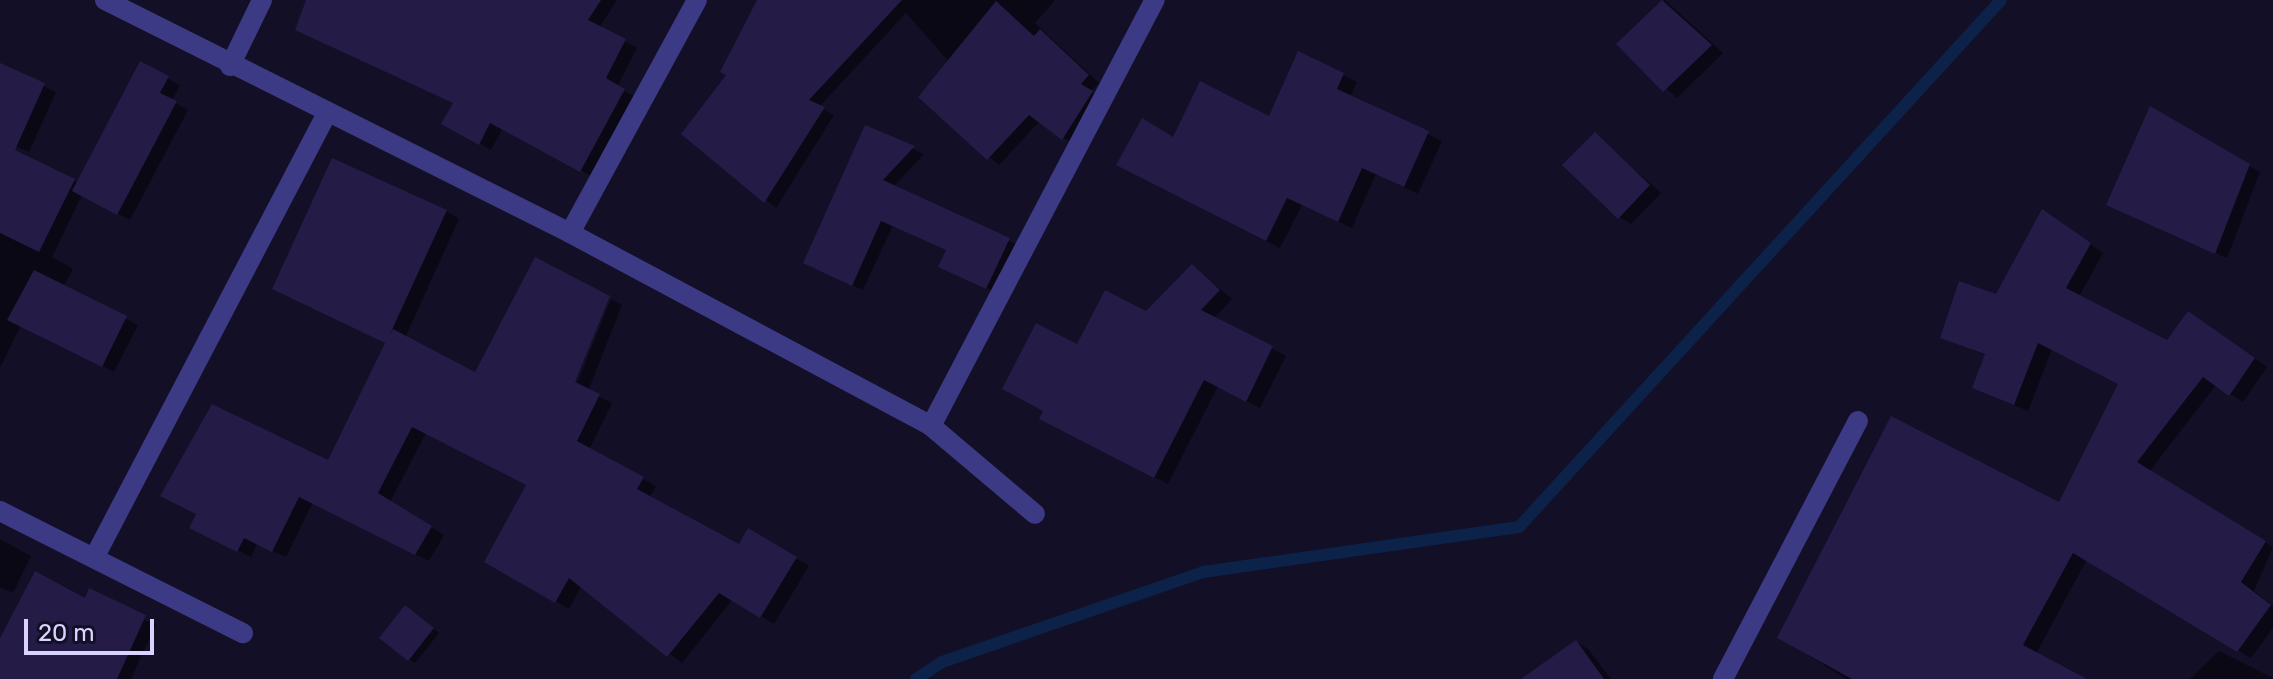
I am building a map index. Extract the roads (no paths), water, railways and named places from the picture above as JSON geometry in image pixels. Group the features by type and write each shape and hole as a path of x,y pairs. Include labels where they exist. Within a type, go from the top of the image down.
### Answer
{"street":[{"path":"105,0 326,115 570,233 931,426 1035,514"},
{"path":"230,66 262,0"},
{"path":"570,233 697,0"},
{"path":"931,426 1155,0"},
{"path":"94,558 326,115"},
{"path":"1723,679 1858,421"},
{"path":"0,511 243,633"}],"waterway":[{"path":"916,679 942,662 1203,572 1519,527 2001,0"}]}
